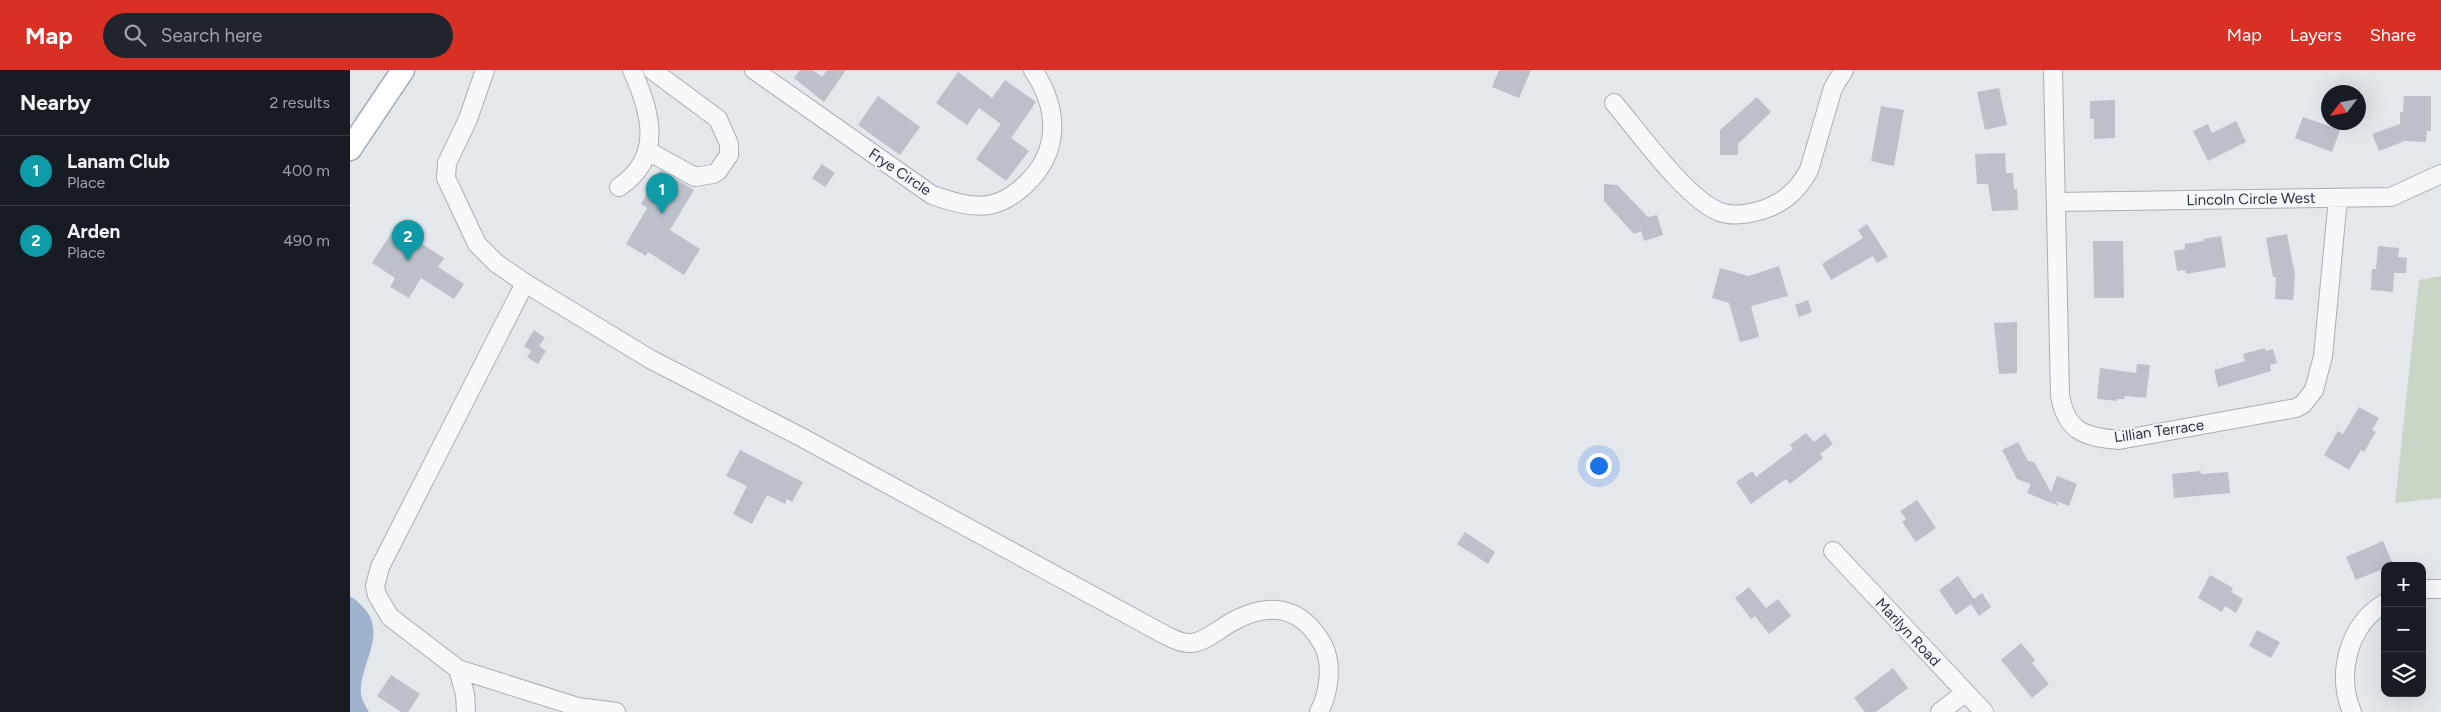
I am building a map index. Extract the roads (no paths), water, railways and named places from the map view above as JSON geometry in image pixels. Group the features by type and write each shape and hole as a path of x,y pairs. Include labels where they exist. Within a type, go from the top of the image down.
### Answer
{"main road":[{"path":"350,149 403,70"}],"street":[{"path":"485,70 468,120 447,163 446,178 477,244 496,262 525,283 650,359 801,437 1178,641 1194,643 1257,611 1279,609 1301,617 1315,631 1325,650 1329,674 1324,704 1319,712"},
{"path":"619,187 639,169 648,151 650,126 639,85 632,70"},
{"path":"648,151 695,177 718,171 725,163 729,150 725,130 718,119 652,70"},
{"name":"Frye Circle","path":"754,70 932,195 975,206 989,205 1011,196 1030,181 1044,163 1053,136 1052,112 1041,84 1033,70"},
{"path":"1614,103 1678,180 1698,199 1721,213 1750,214 1776,205 1789,197 1804,179 1809,170 1833,88 1844,70"},
{"name":"Lillian Terrace","path":"2053,70 2060,395 2063,413 2070,424 2081,432 2096,438 2119,440 2296,408 2303,404 2314,390 2323,356 2338,198"},
{"name":"Lincoln Circle West","path":"2056,202 2391,197 2441,174"},
{"path":"525,283 376,576 377,595 390,617 458,669 578,707 616,712"},
{"name":"Marilyn Road","path":"1833,551 1984,712"},
{"path":"2426,589 2441,589"},
{"path":"2352,712 2345,685 2345,667 2349,649 2356,632 2367,618 2381,606"},
{"path":"458,669 465,694 466,712"},
{"path":"1940,712 1965,693"}],"water":[{"path":"350,597 362,606 370,617 373,628 373,640 361,687 363,700 369,712 350,712"}],"place":[{"name":"Lanam Club","path":"662,214"},
{"name":"Arden","path":"408,261"}]}
